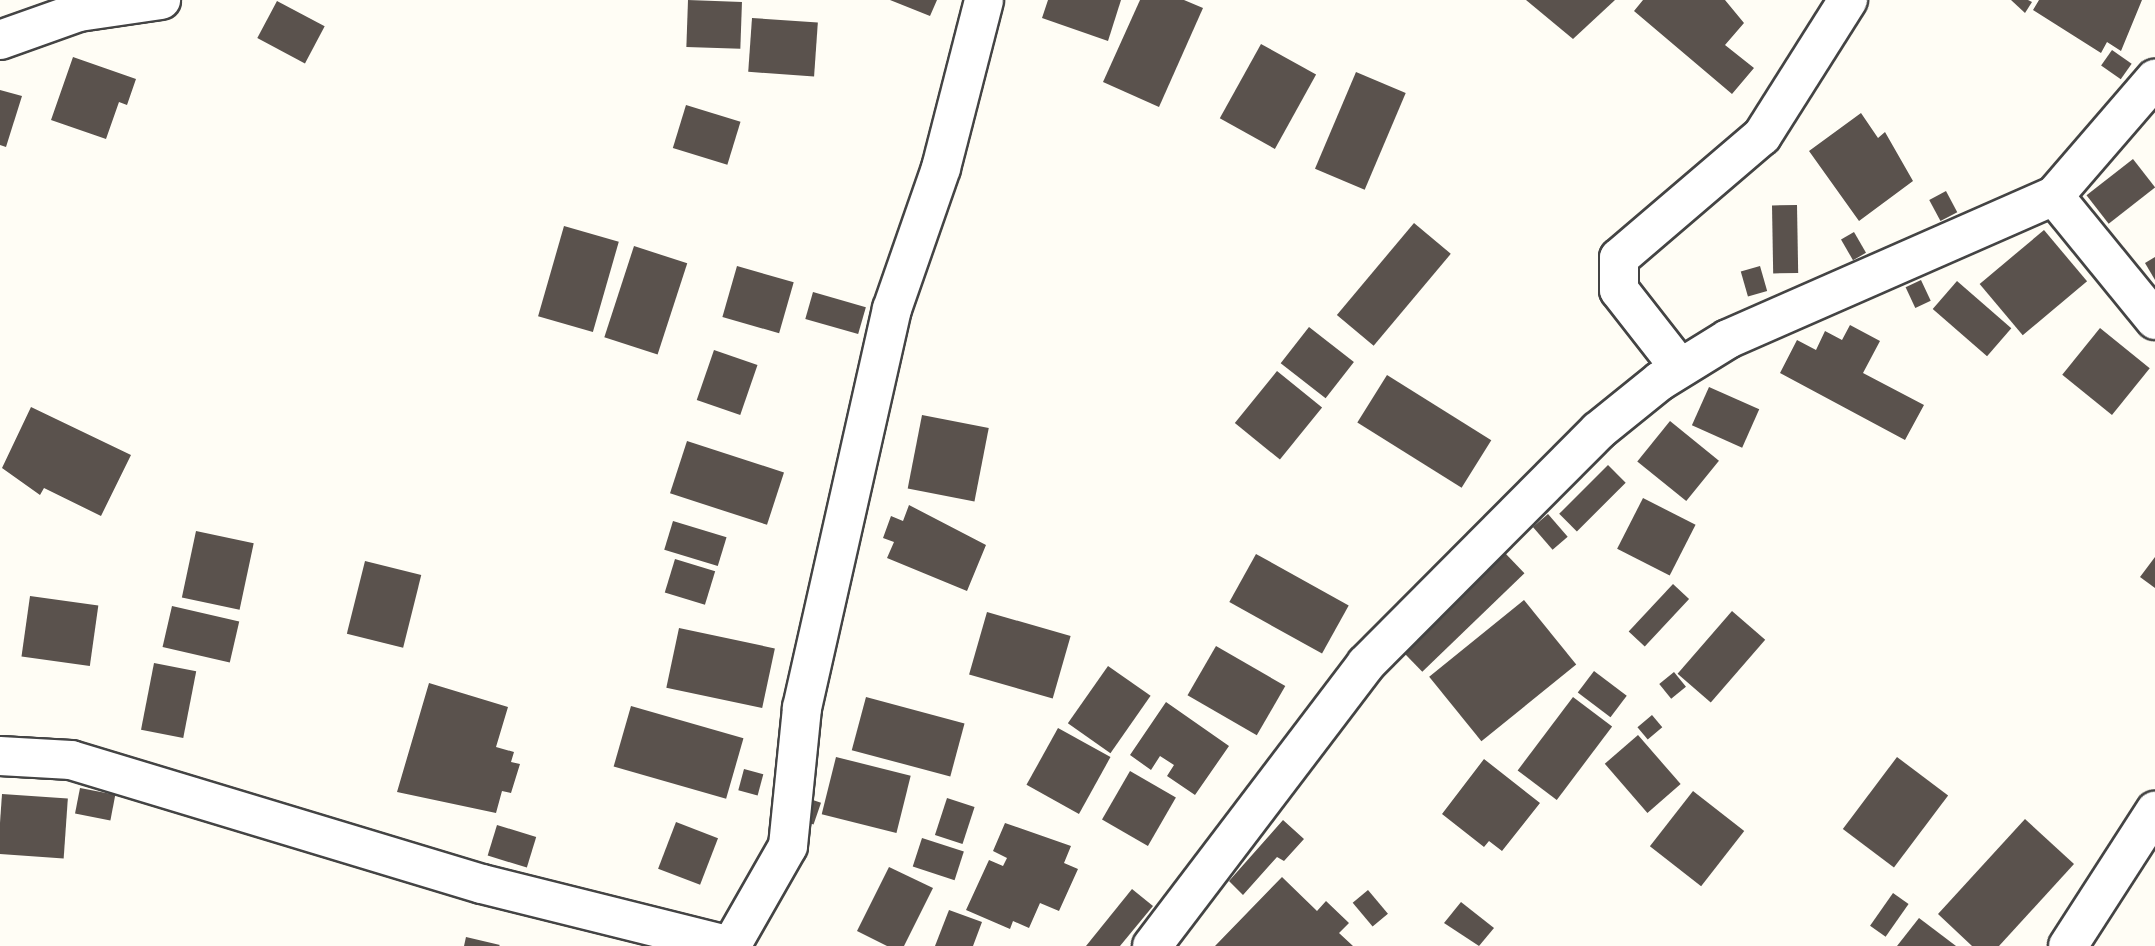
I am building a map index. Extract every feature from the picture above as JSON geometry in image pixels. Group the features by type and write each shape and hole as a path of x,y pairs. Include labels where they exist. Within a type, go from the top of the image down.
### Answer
{"street":[{"path":"0,40 79,12 161,0"},
{"path":"0,756 71,760 482,884 731,946 788,846 802,708 892,309 941,168 984,0"},
{"path":"1680,368 1619,290 1619,258 1762,136 1848,0"},
{"path":"1152,946 1366,664 1598,430 1680,368 1728,339 2054,196 2155,79"},
{"path":"2054,196 2155,320"},
{"path":"2068,946 2155,811"}],"building":[{"path":"688,0 742,2 740,49 686,47"},
{"path":"890,0 937,0 930,16"},
{"path":"1048,0 1121,0 1108,41 1042,18"},
{"path":"1140,0 1184,0 1203,8 1159,107 1103,82"},
{"path":"1526,0 1615,0 1573,39"},
{"path":"1643,0 1725,0 1744,23 1725,45 1754,68 1732,94 1634,11"},
{"path":"2011,0 2028,0 2032,2 2025,13"},
{"path":"2039,0 2142,0 2121,51 2107,42 2101,53 2033,10"},
{"path":"277,1 325,26 305,63 257,38"},
{"path":"752,18 818,23 814,76 748,72"},
{"path":"1261,44 1316,75 1275,149 1220,118"},
{"path":"2112,50 2132,64 2121,79 2101,66"},
{"path":"73,57 136,79 127,105 119,102 106,139 51,120"},
{"path":"1356,72 1406,93 1365,190 1315,169"},
{"path":"0,90 22,96 6,147 0,145"},
{"path":"686,105 741,122 727,165 673,148"},
{"path":"1861,113 1878,138 1885,132 1913,181 1859,221 1809,151"},
{"path":"2133,159 2155,187 2109,224 2087,195"},
{"path":"1946,191 1957,212 1940,221 1929,200"},
{"path":"1772,205 1797,205 1798,273 1773,273"},
{"path":"1414,223 1451,254 1374,346 1337,315"},
{"path":"564,226 619,242 593,332 538,316"},
{"path":"2044,230 2087,281 2023,335 1980,284"},
{"path":"1854,232 1866,253 1853,260 1841,240"},
{"path":"634,246 687,263 658,355 604,337"},
{"path":"2155,257 2155,280 2145,263"},
{"path":"737,266 794,282 779,333 722,317"},
{"path":"1760,266 1767,291 1748,297 1741,272"},
{"path":"1921,280 1931,301 1915,308 1906,287"},
{"path":"1957,281 2011,328 1987,356 1933,309"},
{"path":"813,292 866,307 858,334 805,319"},
{"path":"1850,325 1880,341 1863,373 1924,405 1905,440 1780,373 1797,340 1816,350 1825,331 1842,340"},
{"path":"1309,327 1354,362 1326,398 1281,363"},
{"path":"2100,328 2150,368 2112,415 2062,375"},
{"path":"714,350 757,365 740,415 697,400"},
{"path":"1277,371 1322,408 1280,460 1235,423"},
{"path":"1387,375 1491,440 1462,488 1357,422"},
{"path":"1709,387 1759,409 1742,448 1692,425"},
{"path":"31,407 131,455 101,516 44,488 40,495 2,468"},
{"path":"922,415 989,428 974,502 908,489"},
{"path":"1670,421 1719,461 1686,501 1637,461"},
{"path":"687,441 784,473 767,525 670,493"},
{"path":"1608,465 1626,483 1577,531 1559,514"},
{"path":"1643,498 1696,525 1670,576 1617,549"},
{"path":"909,505 986,545 967,591 887,558 894,542 883,538 891,516 903,521"},
{"path":"1548,514 1568,537 1553,550 1533,527"},
{"path":"673,521 727,537 718,566 664,550"},
{"path":"196,531 254,543 240,610 182,598"},
{"path":"1505,553 1524,573 1422,672 1403,652"},
{"path":"1256,554 1349,605 1322,653 1229,602"},
{"path":"2155,557 2155,588 2140,577"},
{"path":"675,559 715,571 705,605 665,592"},
{"path":"365,561 421,575 403,648 347,634"},
{"path":"1673,584 1689,599 1645,647 1629,632"},
{"path":"30,596 98,606 90,666 22,656"},
{"path":"1524,600 1576,665 1481,741 1429,677"},
{"path":"172,606 239,622 230,662 163,647"},
{"path":"1732,611 1765,640 1711,703 1678,674"},
{"path":"987,612 1071,636 1053,698 969,674"},
{"path":"679,628 775,648 762,708 666,688"},
{"path":"1216,646 1285,686 1257,735 1188,695"},
{"path":"154,663 196,671 183,738 141,730"},
{"path":"1108,666 1151,696 1110,753 1068,723"},
{"path":"1594,671 1627,696 1610,717 1578,693"},
{"path":"1674,672 1686,687 1671,699 1659,684"},
{"path":"429,683 508,707 496,747 514,752 511,762 520,764 511,793 502,791 496,813 397,792"},
{"path":"866,697 965,723 950,777 852,750"},
{"path":"1573,697 1612,726 1557,800 1518,770"},
{"path":"1166,702 1229,746 1195,795 1167,776 1174,765 1160,756 1151,770 1130,755"},
{"path":"631,706 743,738 726,799 614,767"},
{"path":"1652,715 1662,727 1648,739 1637,727"},
{"path":"1058,728 1110,757 1079,814 1026,785"},
{"path":"1638,735 1681,784 1647,813 1605,764"},
{"path":"836,757 911,776 896,833 822,814"},
{"path":"1897,757 1948,796 1894,867 1843,829"},
{"path":"1484,759 1540,803 1502,851 1489,841 1484,847 1442,814"},
{"path":"744,769 763,774 758,795 738,790"},
{"path":"1130,771 1176,797 1148,846 1102,819"},
{"path":"80,788 115,795 110,820 75,814"},
{"path":"1693,791 1744,831 1701,886 1650,846"},
{"path":"2,794 68,799 64,858 0,854"},
{"path":"804,797 821,803 814,825 797,819"},
{"path":"947,798 975,807 963,844 935,835"},
{"path":"2025,819 2074,864 1999,946 1972,946 1938,914"},
{"path":"1283,820 1304,839 1284,861 1277,857 1243,895 1229,881"},
{"path":"676,822 718,838 700,885 658,869"},
{"path":"1005,823 1071,846 1064,863 1078,869 1059,911 1040,903 1029,928 1013,921 1010,929 966,910 989,860 1003,866 1007,858 993,851"},
{"path":"497,825 536,837 527,868 488,856"},
{"path":"922,838 964,852 955,880 913,867"},
{"path":"889,867 933,888 904,946 887,946 857,931"},
{"path":"1282,877 1317,911 1326,901 1349,923 1339,933 1353,946 1215,946"},
{"path":"1132,889 1153,906 1120,946 1086,946"},
{"path":"1368,890 1388,914 1373,927 1353,903"},
{"path":"1893,893 1909,904 1886,937 1870,926"},
{"path":"1461,902 1494,928 1479,946 1444,923"},
{"path":"949,910 982,922 973,946 935,946"},
{"path":"1919,918 1956,946 1897,946"},
{"path":"466,937 500,945 464,946"}]}
